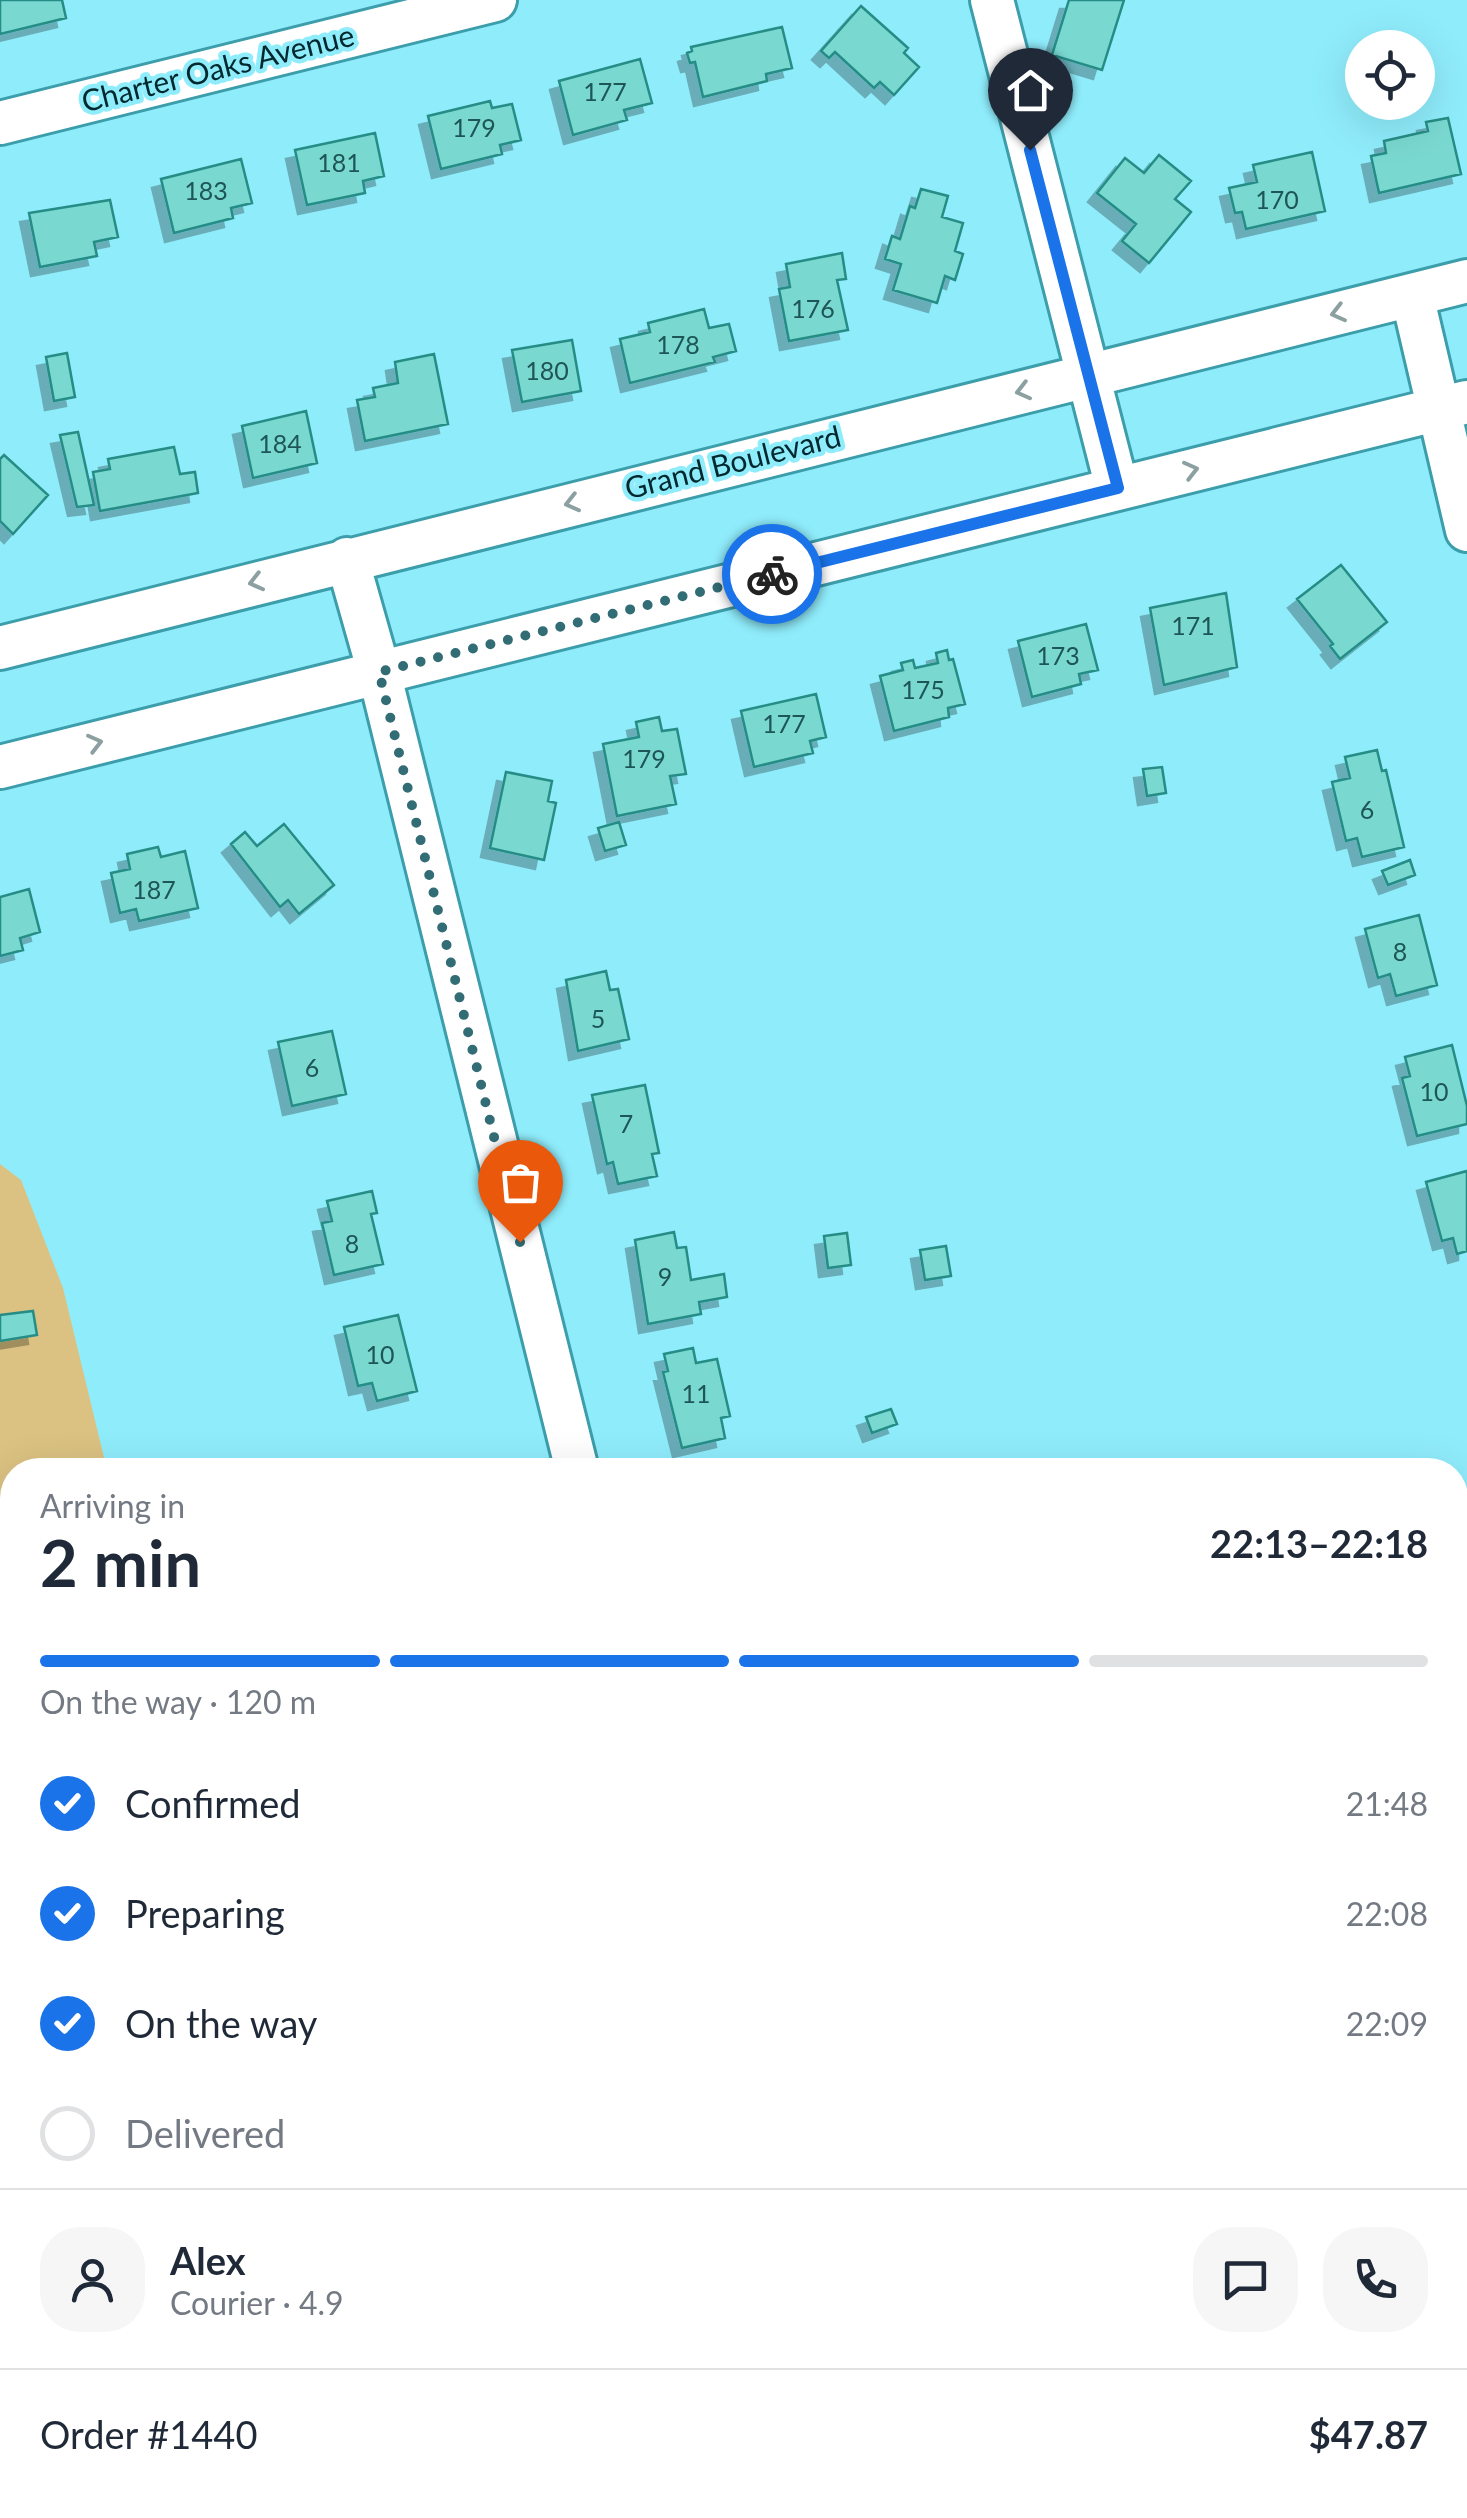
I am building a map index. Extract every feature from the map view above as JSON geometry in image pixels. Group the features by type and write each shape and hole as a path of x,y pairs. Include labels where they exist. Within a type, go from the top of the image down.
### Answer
{"street":[{"name":"Charter Oaks Avenue","path":"0,124 495,0"},
{"path":"992,0 1118,488"},
{"name":"Grand Boulevard","path":"0,648 1467,281"},
{"path":"1412,295 1452,405 1467,530"},
{"path":"0,767 1452,405"},
{"path":"347,559 379,672 574,1458"}],"shaded area":[{"path":"0,1164 21,1180 63,1288 104,1458 0,1458"}],"building":[{"path":"0,0 62,0 66,18 0,34"},
{"path":"1069,0 1124,0 1102,70 1052,55"},
{"path":"861,6 908,48 904,53 919,67 894,95 880,82 874,88 835,52 829,58 821,51"},
{"path":"782,27 792,68 766,74 767,81 703,97 695,62 690,63 687,53 692,51 691,47"},
{"path":"640,59 652,103 624,110 627,120 573,135 559,81"},
{"path":"490,101 492,108 512,104 521,140 500,145 502,154 441,169 428,116"},
{"path":"1448,118 1461,174 1379,193 1371,156 1386,153 1384,141 1428,131 1426,122"},
{"path":"375,133 384,176 363,181 365,193 307,205 295,150"},
{"path":"1312,152 1325,211 1246,229 1242,212 1235,213 1229,188 1257,182 1253,165"},
{"path":"1159,155 1191,181 1175,199 1191,212 1149,263 1122,241 1136,224 1097,193 1125,158 1144,173"},
{"path":"241,159 252,203 231,208 233,218 174,233 161,179"},
{"path":"921,189 948,196 942,217 963,223 955,251 963,254 955,280 945,276 937,303 893,290 901,264 885,259 892,236 900,239 910,206 915,208"},
{"path":"110,200 118,237 94,242 97,256 40,267 29,213"},
{"path":"842,253 846,279 837,280 848,330 789,341 779,289 790,287 786,264"},
{"path":"704,309 709,328 729,324 736,351 713,357 715,362 630,383 620,339 650,332 648,323"},
{"path":"572,340 581,391 522,402 512,350"},
{"path":"67,353 75,397 54,401 46,357"},
{"path":"434,354 448,424 365,441 357,400 375,397 373,388 398,383 395,362"},
{"path":"306,411 317,463 253,478 242,426"},
{"path":"78,432 94,505 77,507 60,435"},
{"path":"174,447 180,474 195,472 198,493 100,511 93,472 110,469 108,459"},
{"path":"4,455 48,495 13,534 0,521 0,459"},
{"path":"1341,565 1387,622 1340,659 1330,646 1333,644 1297,599"},
{"path":"1226,593 1237,667 1164,685 1150,608"},
{"path":"1086,624 1098,670 1079,674 1081,684 1032,697 1018,641"},
{"path":"947,650 965,704 948,708 949,717 894,731 880,676 903,670 901,663 913,660 915,668 938,663 936,653"},
{"path":"816,694 826,737 810,741 813,753 754,767 741,711"},
{"path":"659,717 662,731 677,729 686,774 670,776 676,804 617,816 603,744 639,737 636,722"},
{"path":"1377,750 1382,771 1386,770 1404,847 1362,857 1357,838 1346,841 1332,782 1350,778 1345,757"},
{"path":"1162,767 1166,793 1147,796 1143,769"},
{"path":"506,772 552,781 548,801 556,803 544,860 490,848"},
{"path":"619,822 626,845 605,851 598,828"},
{"path":"284,824 334,885 299,914 288,900 280,907 231,844 245,832 257,846"},
{"path":"158,847 161,857 185,851 198,908 139,921 136,909 120,913 111,873 130,869 127,854"},
{"path":"1410,860 1415,875 1388,885 1382,871"},
{"path":"29,889 40,932 20,938 23,950 0,956 0,897"},
{"path":"1419,915 1437,985 1396,996 1390,974 1378,978 1365,929"},
{"path":"606,971 610,990 618,989 629,1039 578,1051 566,980"},
{"path":"332,1031 346,1094 292,1106 278,1042"},
{"path":"1452,1045 1467,1106 1467,1124 1417,1136 1402,1078 1410,1076 1405,1057"},
{"path":"645,1085 659,1153 652,1154 657,1176 618,1184 613,1162 607,1164 592,1095"},
{"path":"1467,1171 1467,1251 1457,1254 1453,1238 1442,1241 1426,1182"},
{"path":"372,1191 377,1213 371,1214 383,1264 334,1275 322,1223 332,1221 327,1201"},
{"path":"674,1232 677,1248 686,1247 691,1280 724,1274 727,1297 699,1302 701,1314 648,1324 635,1240"},
{"path":"847,1233 851,1265 828,1268 824,1236"},
{"path":"946,1246 951,1276 925,1280 920,1250"},
{"path":"33,1311 37,1335 0,1341 0,1315"},
{"path":"398,1315 417,1391 377,1401 372,1383 358,1386 344,1327"},
{"path":"693,1348 696,1363 717,1359 730,1416 721,1418 725,1438 682,1448 663,1372 668,1371 664,1354"},
{"path":"891,1409 897,1424 872,1433 866,1417"}],"way so far":[{"path":"520,1242 379,672 772,574"}],"route":[{"path":"772,574 1118,488 1030,150"}]}
